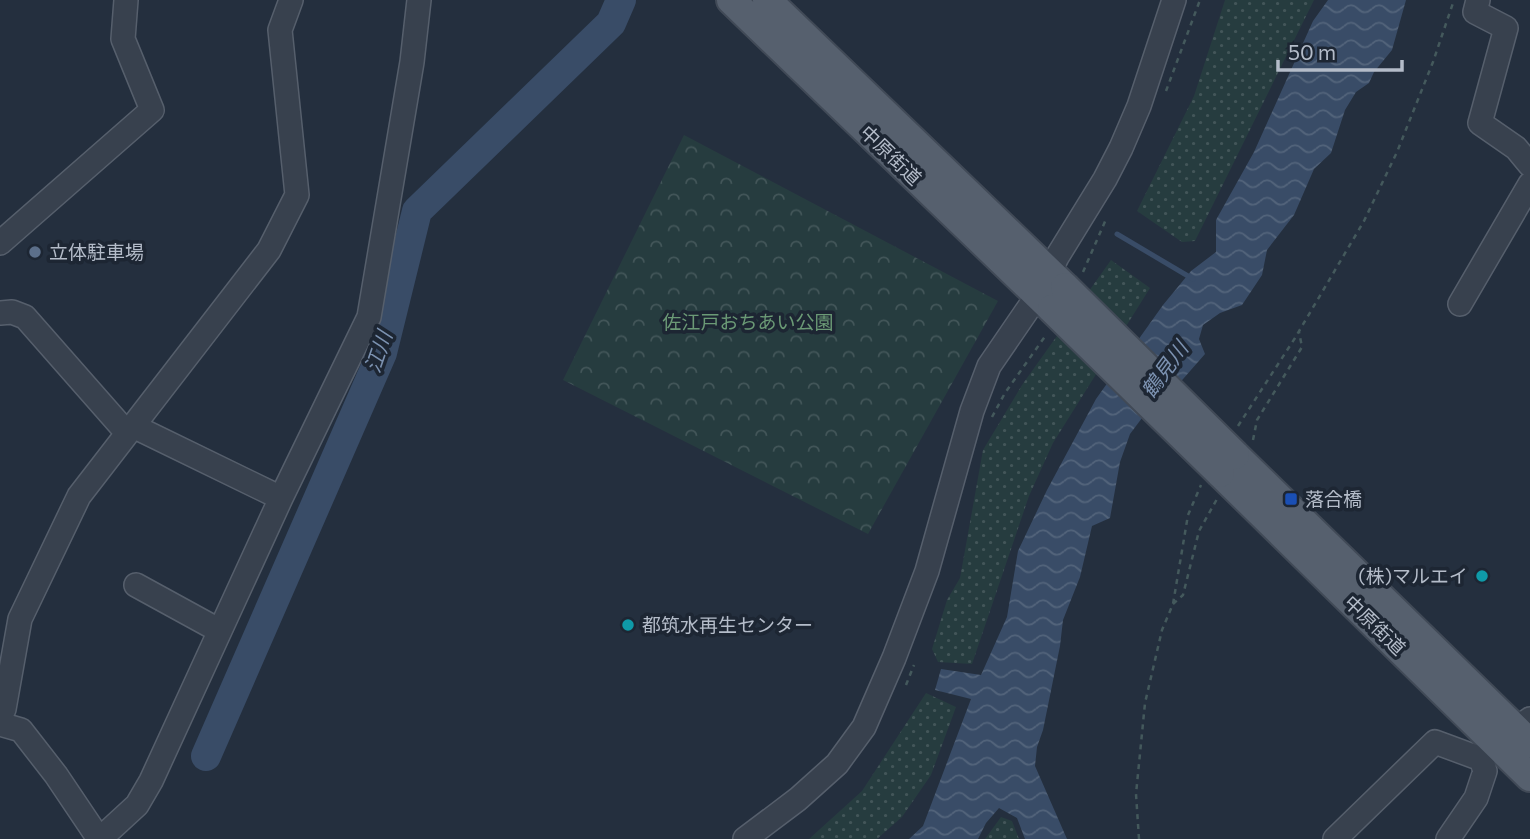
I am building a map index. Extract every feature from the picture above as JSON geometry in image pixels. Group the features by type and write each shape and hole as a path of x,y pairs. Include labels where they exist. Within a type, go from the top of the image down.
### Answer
{"main road":[{"name":"中原街道","path":"730,0 1051,291"},
{"name":"中原街道","path":"767,0 1051,291"},
{"path":"1051,291 1227,463"},
{"name":"中原街道","path":"1227,463 1510,739 1530,778"}],"street":[{"path":"0,243 152,110 123,38 126,0"},
{"path":"0,717 4,709 20,619 79,496 269,250 297,195 280,30 291,0"},
{"path":"0,724 20,730 56,775 99,839 137,805 369,317 412,62 419,0"},
{"path":"745,839 798,799 837,764 864,727 927,571 972,411 989,366 1051,291 1139,106 1174,0"},
{"path":"1478,0 1475,12 1506,27 1480,123 1516,148 1530,165"},
{"path":"0,313 12,312 25,317 130,429 281,498"},
{"path":"142,596 220,631"},
{"path":"1335,839 1435,742 1510,739"},
{"path":"1448,839 1476,798 1485,771 1510,739"}],"path":[{"path":"1173,604 1183,595 1199,531 1227,463 1364,221 1397,152 1433,62 1454,0"},
{"path":"1139,839 1136,794 1146,703 1162,630 1173,604 1188,515 1257,420 1302,347 1299,332"}],"green space":[{"path":"1225,0 1314,0 1195,241 1182,242 1137,211 1194,96"},
{"name":"佐江戸おちあい公園","path":"684,135 998,301 868,534 563,380"},
{"path":"1111,260 1150,288 1053,443 1029,496 972,664 938,662 932,649 947,600 960,578 983,450 1022,385"},
{"path":"926,693 956,707 931,775 902,817 877,839 809,839 862,791"},
{"path":"1001,817 1012,821 1019,839 985,839"}],"water":[{"name":"鶴見川","path":"1328,0 1406,0 1392,50 1374,72 1369,83 1356,92 1345,110 1331,153 1314,169 1294,215 1267,250 1262,275 1242,305 1220,313 1203,325 1199,339 1205,354 1162,403 1142,418 1130,434 1120,462 1110,518 1092,526 1080,577 1063,620 1035,766 1067,839 1025,839 1017,818 999,808 986,823 978,839 909,839 923,826 971,699 935,690 941,669 981,675 1007,617 1018,551 1047,490 1096,399 1163,305 1191,271 1216,252 1216,220 1254,152 1313,21"}],"waterway":[{"name":"江川","path":"206,756 382,353 417,211 611,23 621,0"},
{"path":"1117,234 1193,279"}],"place":[{"name":"立体駐車場","path":"35,252"},
{"name":"落合橋","path":"1291,499"},
{"name":"(株)マルエイ","path":"1482,576"},
{"name":"都筑水再生センター","path":"628,625"}]}
